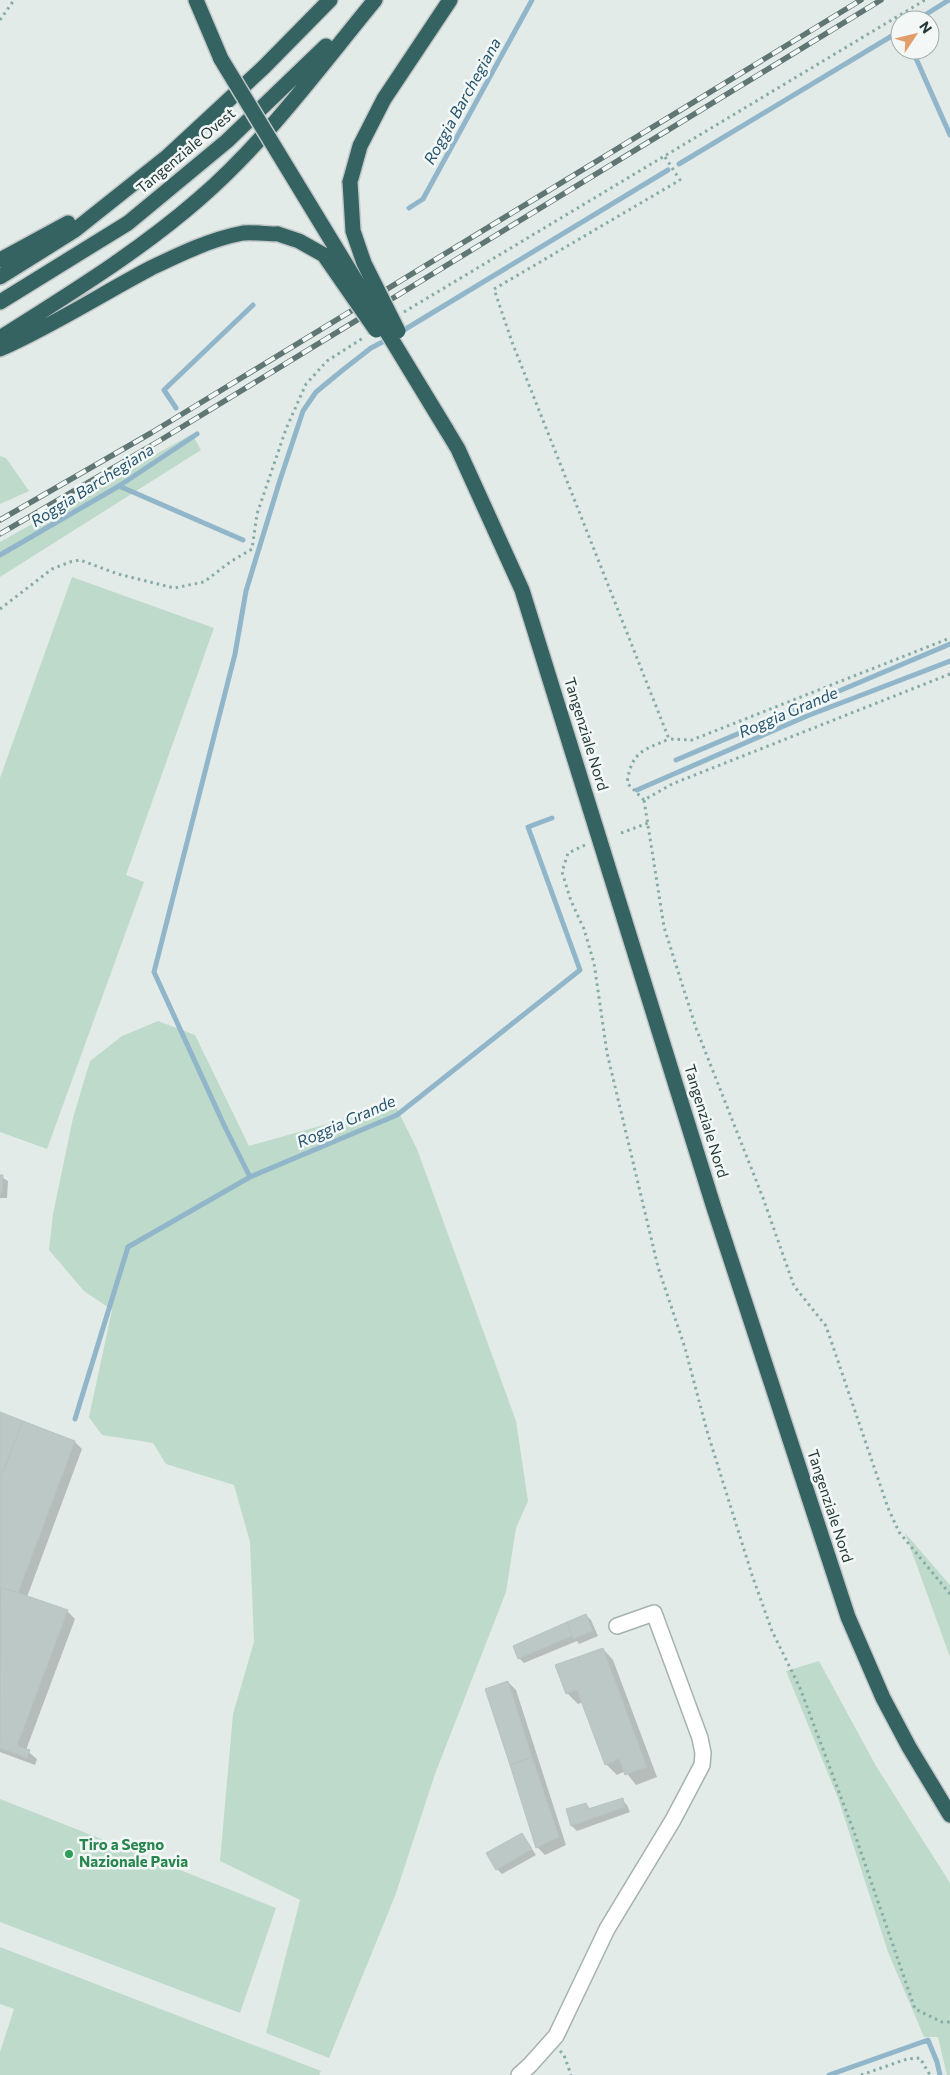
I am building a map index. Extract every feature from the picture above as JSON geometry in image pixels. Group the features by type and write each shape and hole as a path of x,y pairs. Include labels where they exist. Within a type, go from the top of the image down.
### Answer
{"highway":[{"path":"196,0 221,59 446,429"},
{"name":"Tangenziale Ovest","path":"2,270 117,195 168,156 264,67 329,0"},
{"path":"0,338 117,264 200,199 276,120 375,0"},
{"name":"Tangenziale Ovest","path":"0,302 128,223 227,141 375,0"},
{"path":"446,429 364,263 353,232 350,182 360,146 384,99 450,0"},
{"path":"0,349 30,336 177,255 214,241 245,233 278,234 299,241 324,255 446,429"},
{"name":"Tangenziale Nord","path":"446,429 458,449 522,590 714,1208 848,1617 883,1698 909,1747 950,1815"}],"lane":[{"path":"519,2075 551,2042 567,2016 607,1929 673,1820 702,1765 703,1753 700,1738 654,1613 617,1626"}],"path":[{"path":"0,20 14,0"},
{"path":"402,314 925,0"},
{"path":"666,157 680,180 494,289 512,342 669,739"},
{"path":"0,609 52,569 70,562 80,560 118,574 174,588 204,582 230,562 252,549 257,514 286,429 306,384 327,361 369,335"},
{"path":"950,638 692,740 669,739 639,753 629,768 627,784 644,800 664,927 696,1028 764,1198 794,1286 826,1326 888,1508 899,1532 950,1594"},
{"path":"644,800 672,784 950,674"},
{"path":"621,833 648,823"},
{"path":"585,845 568,853 562,872 571,902 584,929 594,963 607,1053 658,1267 685,1348 710,1440 752,1575 772,1631 804,1697 854,1832 915,2009 942,2022 950,2022"},
{"path":"551,2042 564,2055 571,2075"},
{"path":"862,2075 907,2059 920,2058 930,2075"}],"green space":[{"path":"192,434 201,450 0,577 0,542"},
{"path":"0,456 6,458 29,491 0,504"},
{"path":"72,577 214,628 126,875 144,882 47,1149 0,1132 0,778"},
{"path":"158,1021 195,1035 249,1146 395,1105 417,1149 516,1421 528,1501 516,1528 506,1592 435,1774 395,1896 329,2058 266,2033 300,1900 220,1861 233,1714 254,1642 250,1542 234,1485 166,1464 153,1443 102,1435 89,1417 112,1310 84,1291 49,1250 53,1214 73,1118 90,1061 122,1036"},
{"path":"905,1533 950,1585 950,1657"},
{"path":"819,1661 876,1766 950,1883 950,2075 947,2075 938,2037 924,2037 888,1952 838,1798 786,1671"},
{"name":"Tiro a Segno Nazionale Pavia","path":"0,1799 276,1908 240,2013 0,1922"},
{"path":"0,1947 321,2071 319,2075 0,2075 0,2052 14,2009 0,2004"}],"building":[{"path":"0,1175 3,1175 2,1194 0,1194"},
{"path":"0,1412 23,1421 0,1479"},
{"path":"23,1421 75,1441 18,1593 0,1587 0,1479"},
{"path":"1,1587 68,1610 17,1746 30,1750 27,1758 0,1748"},
{"path":"586,1614 593,1631 573,1639 567,1622"},
{"path":"567,1622 572,1636 518,1659 513,1646"},
{"path":"603,1648 647,1767 625,1775 619,1759 605,1765 577,1690 566,1694 555,1665"},
{"path":"508,1681 532,1757 510,1765 485,1689"},
{"path":"532,1757 559,1837 536,1848 510,1765"},
{"path":"623,1798 625,1807 571,1826 566,1809 586,1803 588,1809"},
{"path":"522,1833 532,1849 496,1870 486,1853"}],"waterway":[{"name":"Roggia Barchegiana","path":"409,208 423,199 532,0"},
{"path":"933,10 949,0"},
{"path":"679,164 890,37"},
{"path":"917,60 950,135"},
{"path":"399,333 668,170"},
{"name":"Roggia Barchegiana","path":"176,408 164,390 253,305"},
{"path":"250,1177 154,972 235,654 246,591 303,411 316,392 371,348 390,338"},
{"name":"Roggia Barchegiana","path":"0,555 119,486 197,434"},
{"path":"119,486 243,540"},
{"path":"676,760 950,644"},
{"name":"Roggia Grande","path":"637,790 807,716 950,661"},
{"name":"Roggia Grande","path":"75,1419 128,1247 250,1177 397,1115 580,970 528,827 552,818"},
{"path":"829,2075 928,2040 940,2075"}],"railway":[{"path":"0,520 151,433 861,0"},
{"path":"0,534 159,441 881,0"}],"place":[{"name":"Tiro a Segno Nazionale Pavia","path":"69,1854"}]}
